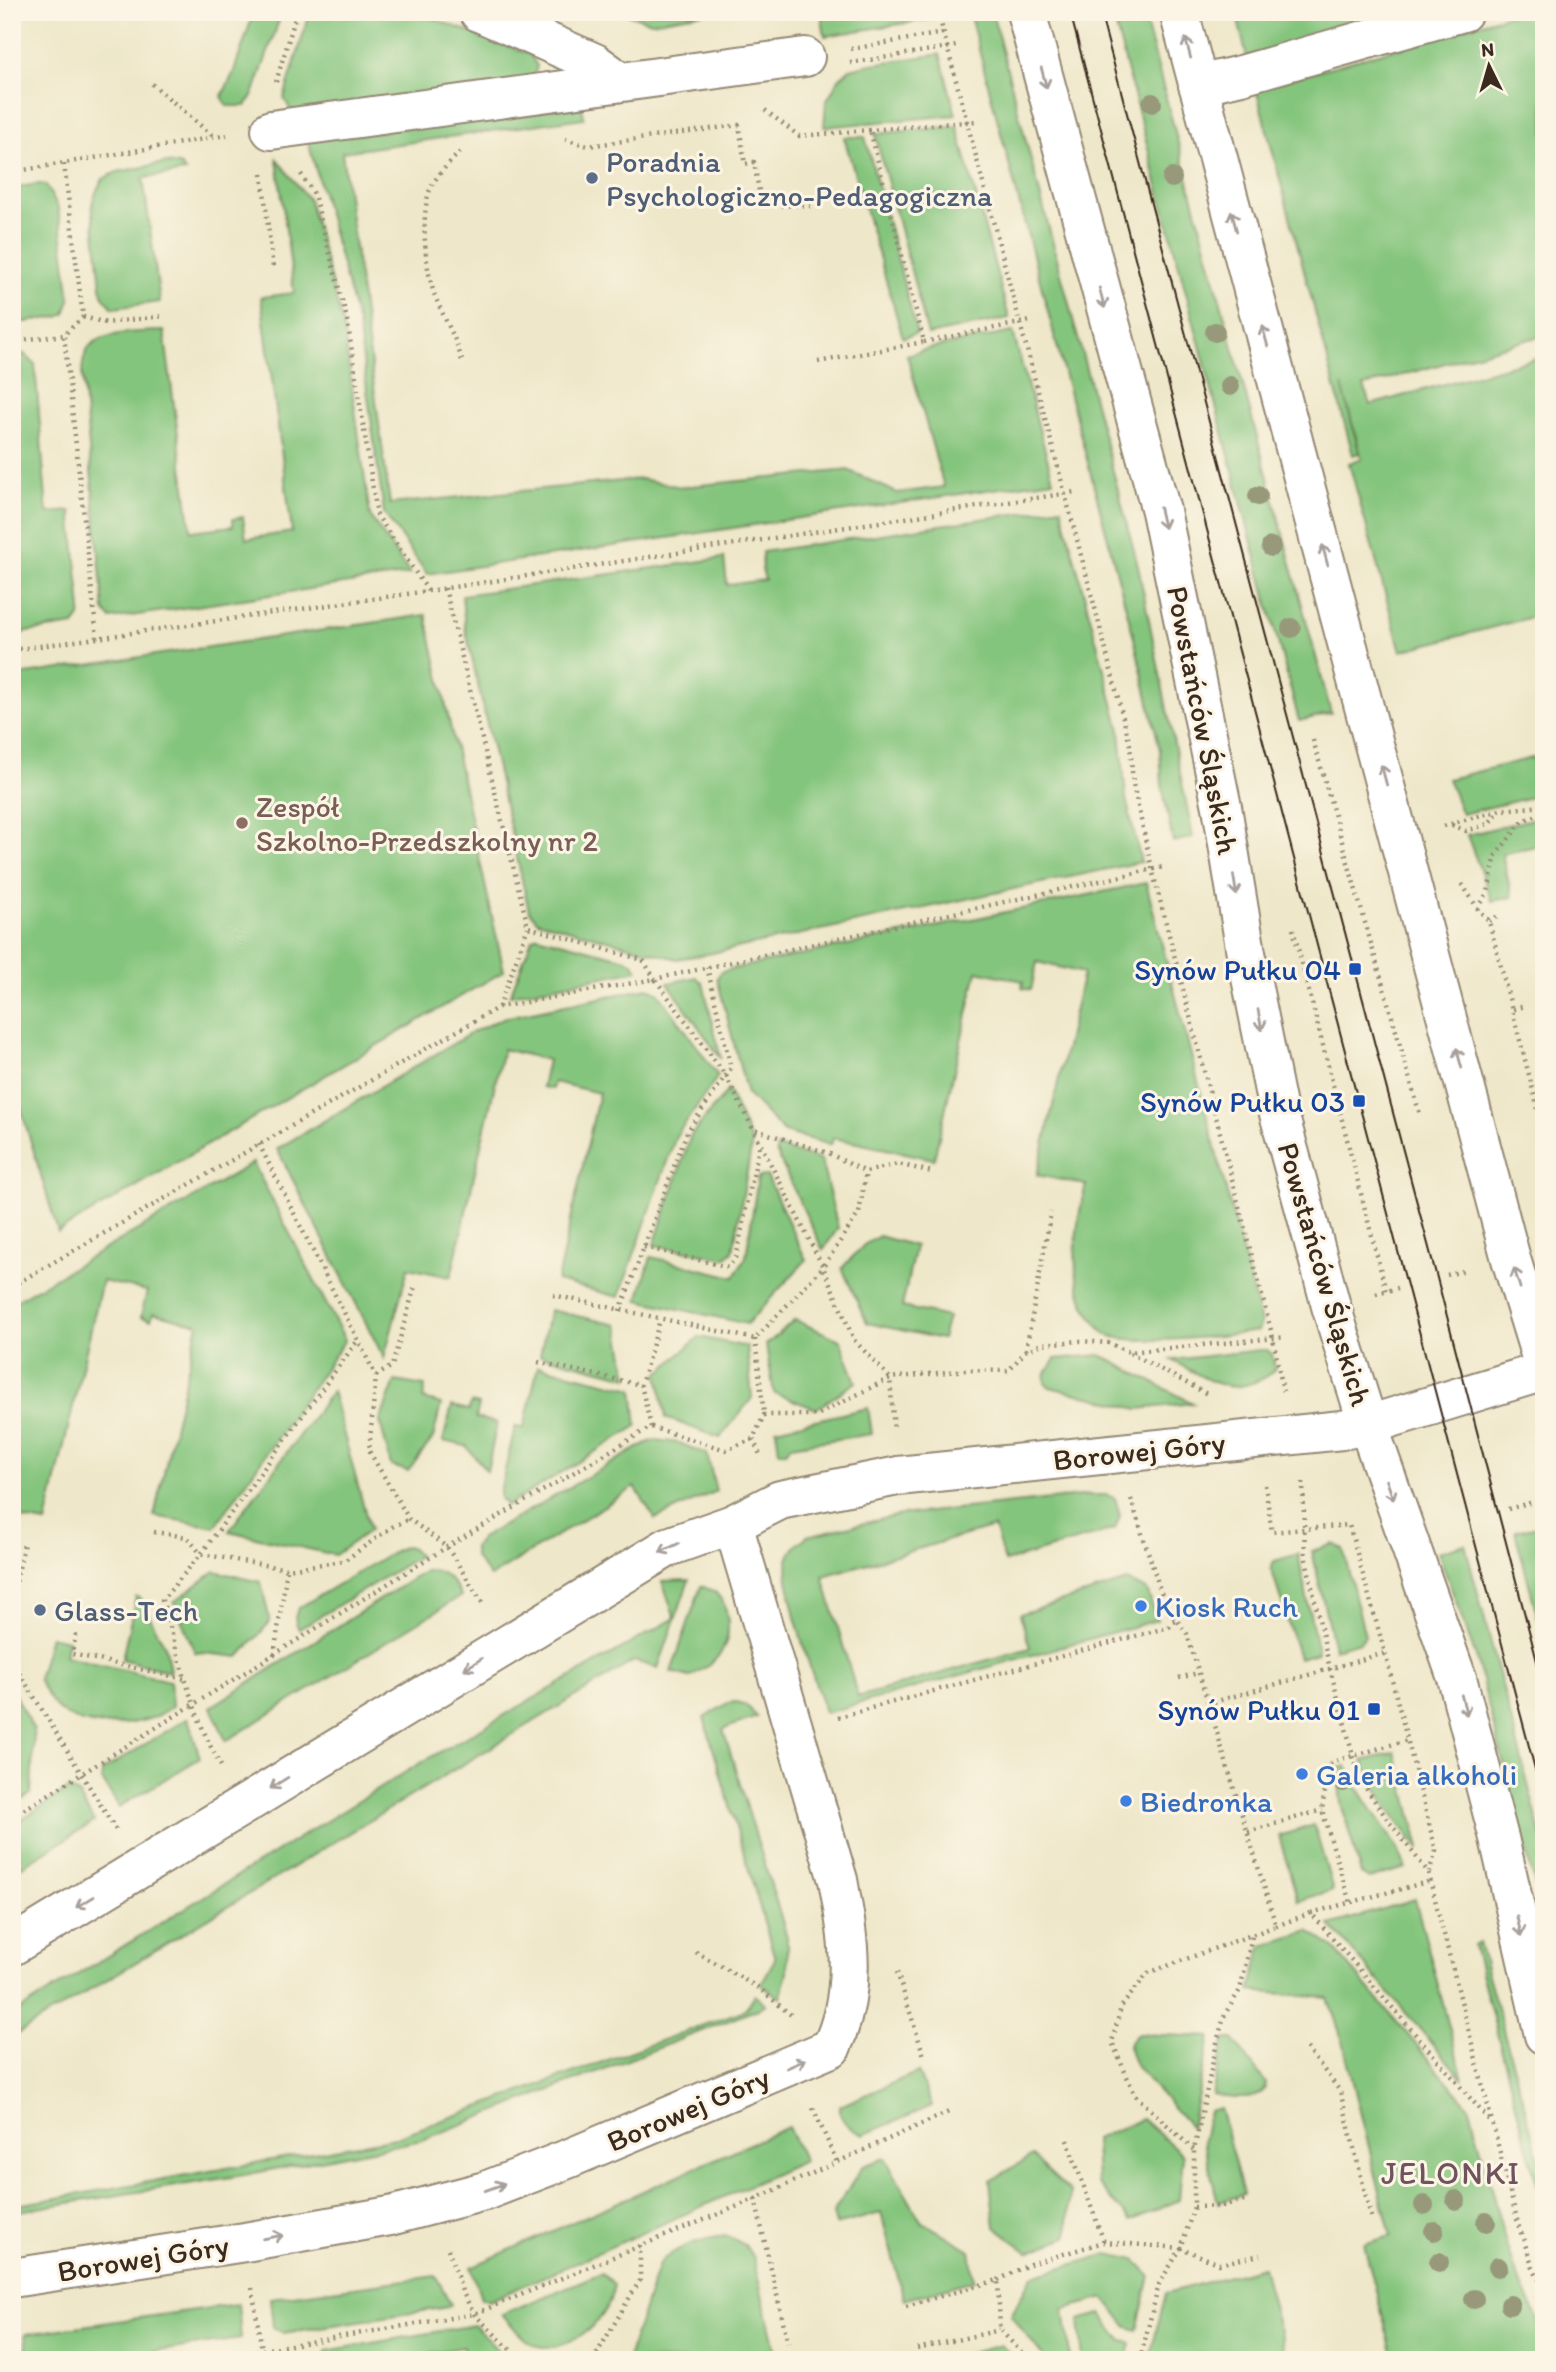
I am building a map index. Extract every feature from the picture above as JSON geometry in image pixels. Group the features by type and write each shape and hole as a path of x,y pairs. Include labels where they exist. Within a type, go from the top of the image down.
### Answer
{"street":[{"path":"479,12 595,63 610,74 614,83"},
{"name":"Powstańców Śląskich","path":"1026,12 1161,511 1220,794 1246,953 1277,1107 1331,1306 1368,1425 1457,1678 1499,1838 1544,2035"},
{"path":"1179,12 1511,1259 1544,1369"},
{"path":"1198,85 1464,12"},
{"path":"258,131 805,57"},
{"name":"Borowej Góry","path":"12,1946 668,1547 733,1524 780,1500 898,1476 1342,1430 1368,1425 1544,1369"},
{"name":"Borowej Góry","path":"12,2278 245,2242 390,2216 434,2205 485,2190 570,2158 831,2048 842,2025 850,1970 846,1922 838,1880 733,1524"}],"path":[{"path":"273,268 258,131 274,92 297,12"},
{"path":"938,12 1130,745 1133,783 1152,869 1273,1338 1284,1393"},
{"path":"805,57 943,33"},
{"path":"845,64 956,46"},
{"path":"152,84 214,137"},
{"path":"760,106 799,136 977,121"},
{"path":"553,136 588,146 739,125 745,164 754,162 761,205 813,206"},
{"path":"870,130 924,342"},
{"path":"12,172 258,131"},
{"path":"461,361 457,341 444,318 429,275 426,199 439,176 460,151 469,146"},
{"path":"64,164 83,317"},
{"path":"314,194 347,319 377,515 428,591"},
{"path":"748,198 760,197"},
{"path":"83,317 106,323 162,316"},
{"path":"12,341 64,335 83,317"},
{"path":"818,362 1030,321"},
{"path":"64,335 97,638"},
{"path":"12,650 428,591 1075,492"},
{"path":"445,588 528,927 499,1007"},
{"path":"1313,740 1422,1122"},
{"path":"1440,828 1500,810 1544,806"},
{"path":"1452,824 1466,831 1488,824 1500,810"},
{"path":"1478,909 1488,891 1496,855 1522,821 1544,812"},
{"path":"12,1286 499,1007 655,979 1163,867"},
{"path":"1489,921 1499,916"},
{"path":"1292,923 1386,1291"},
{"path":"528,927 643,960 726,1076 824,1266 854,1340 890,1378"},
{"path":"620,1311 687,1132 731,1068 707,967"},
{"path":"1513,1009 1526,1006"},
{"path":"755,1130 828,1153 866,1172 898,1164 932,1172"},
{"path":"644,1247 728,1267 736,1256 760,1141"},
{"path":"259,1144 376,1376 369,1451 409,1519 447,1547 508,1643"},
{"path":"755,1339 824,1266 859,1213 866,1172"},
{"path":"1026,1351 1051,1212"},
{"path":"1462,1261 1464,1271"},
{"path":"376,1376 393,1366 415,1286"},
{"path":"1376,1294 1398,1288"},
{"path":"554,1294 660,1320 755,1339"},
{"path":"651,1427 641,1385 660,1320"},
{"path":"1129,1352 1286,1337"},
{"path":"12,1817 447,1547 651,1427 726,1450 753,1439 764,1415 755,1339"},
{"path":"244,1805 212,1751 194,1705 162,1600 201,1554 358,1340"},
{"path":"764,1415 817,1415 890,1378 967,1370 1009,1371 1026,1351 1042,1344 1080,1341 1109,1343 1221,1398"},
{"path":"538,1362 641,1385"},
{"path":"1303,1476 1305,1555 1330,1669 1353,1756 1363,1784 1428,1872 1526,2250 1544,2289"},
{"path":"1265,1483 1272,1532 1349,1525 1436,1851 1428,1872"},
{"path":"1128,1487 1167,1611 1187,1634 1276,1926"},
{"path":"1508,1509 1532,1502"},
{"path":"155,1531 187,1538 201,1554 287,1569 344,1561 392,1527 409,1519"},
{"path":"12,1602 24,1544"},
{"path":"274,1656 287,1569"},
{"path":"845,1714 1169,1627 1176,1619"},
{"path":"76,1634 72,1654 186,1679"},
{"path":"1207,1704 1385,1653"},
{"path":"12,1661 140,1868"},
{"path":"1179,1678 1198,1673"},
{"path":"1318,1771 1329,1764 1408,1740"},
{"path":"1329,1764 1322,1810 1350,1903"},
{"path":"1248,1832 1322,1810"},
{"path":"1194,2150 1135,2095 1112,2042 1121,2007 1147,1973 1311,1913 1431,1881"},
{"path":"1311,1913 1491,2123"},
{"path":"1139,2360 1158,2284 1181,2248 1194,2207 1194,2150 1218,2038 1225,2014 1240,1990 1252,1935"},
{"path":"696,1952 759,1988 799,2022 842,2025"},
{"path":"895,1964 924,2056"},
{"path":"1307,2048 1340,2091 1371,2217"},
{"path":"795,2065 836,2162"},
{"path":"186,2360 262,2350 474,2314 754,2199 951,2111"},
{"path":"1067,2140 1104,2242"},
{"path":"754,2199 788,2343"},
{"path":"1194,2207 1222,2206 1244,2200"},
{"path":"434,2205 461,2291 474,2314 521,2360"},
{"path":"245,2242 262,2350 266,2360"},
{"path":"906,2306 999,2280 1030,2264 1104,2242 1181,2248 1219,2264 1260,2255"},
{"path":"593,2360 640,2280 640,2245"},
{"path":"999,2280 1000,2330 1030,2360"},
{"path":"917,2348 1000,2330"}],"green space":[{"path":"254,12 282,12 254,92 246,106 227,106 222,96 233,74"},
{"path":"310,12 415,12 530,54 537,66 533,80 291,111 284,98"},
{"path":"621,12 710,12 651,22"},
{"path":"821,12 930,12 932,19 825,36"},
{"path":"969,12 992,12 1138,566 1193,837 1173,842 1162,785 1160,750 1134,638"},
{"path":"1112,12 1143,12 1331,713 1299,721"},
{"path":"1236,12 1408,12 1247,57"},
{"path":"1519,12 1544,12 1544,335 1364,386 1370,405 1544,356 1544,614 1401,651 1349,463 1362,459 1342,385 1359,453 1353,455 1256,89"},
{"path":"940,54 956,115 824,127 826,102 839,79 850,69"},
{"path":"581,105 584,118 342,152 390,504 641,479 681,487 848,470 897,493 944,487 907,355 1013,332 1053,480 427,574 384,513 358,324 308,141"},
{"path":"957,126 1009,318 928,335 875,134"},
{"path":"844,137 865,137 917,333 903,338"},
{"path":"277,159 309,200 343,325 370,516 410,574 111,619 104,610 82,372 87,351 97,340 126,333 164,331 191,531 233,526 233,519 243,517 246,539 292,532 261,297 294,293"},
{"path":"165,163 180,165 186,172 143,178 160,302 113,308 102,295 92,204 97,190 103,179 117,172"},
{"path":"46,185 58,208 70,299 65,314 12,324 12,188"},
{"path":"12,351 24,354 35,364 47,513 71,511 81,609 80,617 74,625 12,634"},
{"path":"1061,507 1120,730 1126,798 1141,862 677,959 538,921 529,911 465,627 462,595 724,558 727,585 765,580 762,552"},
{"name":"Zespół Szkolno-Przedszkolny nr 2","path":"426,615 504,971 58,1232 12,1079 12,676"},
{"path":"1544,755 1544,794 1462,814 1448,779"},
{"path":"1544,816 1544,844 1502,854 1512,897 1492,901 1467,835"},
{"path":"1146,883 1261,1323 1258,1331 1181,1339 1121,1338 1105,1333 1087,1309 1080,1293 1075,1257 1086,1185 1037,1175 1083,973 1037,962 1031,990 1022,988 1023,981 977,971 934,1159 833,1138 831,1145 784,1132 747,1094 717,978 721,972 732,969"},
{"path":"537,936 626,959 638,970 510,995 532,939"},
{"path":"696,977 703,983 721,1059 668,983"},
{"path":"648,988 658,992 718,1076 676,1136 619,1297 557,1281 599,1093 554,1082 552,1089 542,1087 548,1060 503,1049 451,1277 408,1268 384,1358 277,1149 473,1032 503,1018"},
{"path":"728,1090 752,1143 733,1251 725,1258 654,1245 691,1135"},
{"path":"777,1147 821,1160 838,1228 823,1250 776,1152"},
{"path":"253,1163 345,1340 215,1527 154,1516 198,1324 153,1313 151,1320 141,1317 147,1291 102,1281 46,1523 17,1518 12,1540 12,1303"},
{"path":"767,1176 806,1260 747,1324 638,1300 651,1257 734,1277 746,1257 758,1177"},
{"path":"879,1236 915,1246 902,1307 948,1317 942,1339 867,1323 842,1268 864,1245"},
{"path":"550,1310 618,1325 628,1377 540,1355"},
{"path":"795,1320 840,1340 856,1382 816,1409 774,1393 766,1345"},
{"path":"699,1337 747,1347 752,1398 720,1438 666,1418 658,1374"},
{"path":"1267,1350 1272,1354 1275,1369 1258,1381 1236,1386 1210,1381 1172,1360"},
{"path":"1100,1355 1193,1403 1138,1409 1050,1387 1045,1383 1045,1375 1055,1359"},
{"path":"538,1366 633,1389 637,1426 507,1506 500,1498 500,1492 515,1427 524,1428"},
{"path":"395,1381 425,1386 423,1399 441,1404 433,1438 408,1471 391,1466 380,1421"},
{"path":"332,1391 370,1530 335,1555 229,1531"},
{"path":"471,1403 479,1405 476,1418 497,1423 487,1471 466,1446 443,1441 452,1406 469,1410"},
{"path":"868,1408 872,1434 790,1446 787,1451 779,1451 776,1429"},
{"path":"656,1440 679,1443 707,1454 716,1491 655,1519 635,1487 490,1577 474,1556 474,1547 481,1538"},
{"path":"1090,1495 1115,1498 1120,1516 1115,1529 1005,1562 994,1527 823,1576 858,1697 1030,1648 1020,1614 1127,1581 1147,1590 1157,1620 825,1713 794,1614 787,1575 791,1553 807,1536 900,1515"},
{"path":"1538,1526 1544,1546 1544,1641 1515,1531"},
{"path":"1334,1544 1343,1549 1365,1636 1360,1642 1334,1649 1312,1551"},
{"path":"1465,1544 1544,1845 1544,1920 1476,1657 1438,1552"},
{"path":"406,1546 419,1556 299,1629 295,1618 300,1607"},
{"path":"1298,1554 1318,1653 1299,1658 1271,1568 1274,1561"},
{"path":"432,1570 450,1579 461,1596 226,1741 211,1707 425,1571"},
{"path":"215,1571 261,1582 270,1622 239,1657 195,1652 174,1602"},
{"path":"689,1580 658,1668 634,1661 12,2037 12,2015 422,1762 675,1618 662,1581"},
{"path":"701,1586 715,1592 725,1607 727,1640 717,1658 689,1677 671,1672"},
{"path":"136,1597 140,1598 166,1648 170,1672 122,1659"},
{"path":"50,1636 68,1640 65,1656 170,1681 172,1707 152,1718 116,1725 89,1723 65,1714 53,1704 38,1679"},
{"path":"12,1690 34,1730 31,1794 12,1806"},
{"path":"728,1703 746,1705 757,1717 723,1729 787,1937 787,1973 780,1998 761,1984 775,1959 704,1718"},
{"path":"188,1718 200,1758 119,1807 102,1780 102,1771"},
{"path":"1395,1752 1419,1849 1386,1806 1363,1761"},
{"path":"1347,1766 1406,1868 1369,1879 1361,1874 1341,1803 1337,1769"},
{"path":"69,1789 78,1794 94,1822 12,1872 12,1825"},
{"path":"1314,1825 1333,1890 1298,1901 1279,1836"},
{"path":"1415,1899 1463,2079 1330,1925"},
{"path":"1309,1931 1335,1949 1470,2108 1513,2266 1544,2332 1544,2360 1394,2360 1364,2244 1391,2236 1343,2042 1328,1998 1250,1991 1262,1946"},
{"path":"1479,1943 1544,2176 1544,2211 1474,1946"},
{"path":"755,1995 766,2004 422,2140 244,2175 12,2212 12,2206 17,2205 391,2139 745,2010"},
{"path":"1138,2034 1210,2037 1191,2127 1137,2068 1129,2045"},
{"path":"1233,2039 1266,2083 1259,2094 1244,2098 1212,2095 1224,2042"},
{"path":"918,2072 932,2106 863,2135 843,2120 840,2106"},
{"path":"1220,2108 1243,2194 1218,2203 1203,2141 1209,2111"},
{"path":"1142,2119 1183,2155 1179,2200 1131,2221 1097,2183 1095,2139"},
{"path":"788,2127 804,2161 489,2301 481,2298 471,2267"},
{"path":"1032,2156 1070,2192 1067,2237 1028,2252 995,2227 990,2181"},
{"path":"885,2158 921,2221 970,2250 974,2280 904,2300 881,2213 836,2225 833,2213 863,2166"},
{"path":"727,2236 745,2245 753,2258 778,2360 627,2360 659,2264 690,2244"},
{"path":"1108,2254 1135,2260 1150,2275 1137,2330 1127,2327 1105,2298 1064,2309 1070,2355 1068,2360 1046,2360 1011,2315 1032,2276"},
{"path":"1263,2267 1287,2360 1149,2360 1166,2293"},
{"path":"601,2273 614,2285 608,2305 591,2327 572,2341 550,2347 539,2346 518,2333 502,2314"},
{"path":"436,2276 451,2305 448,2307 283,2333 273,2327 270,2298"},
{"path":"238,2304 241,2339 96,2360 28,2360 25,2334"},
{"path":"1101,2314 1122,2341 1131,2343 1127,2360 1083,2360 1079,2320"},
{"path":"474,2325 507,2360 466,2360 464,2347 417,2355 417,2360 324,2360 326,2351"},
{"path":"1001,2345 1016,2360 944,2360"}],"tram line":[{"path":"1070,12 1544,1803"},
{"path":"1100,12 1544,1688"}],"place":[{"name":"Poradnia Psychologiczno-Pedagogiczna","path":"592,178"},
{"name":"Zespół Szkolno-Przedszkolny nr 2","path":"242,823"},
{"name":"Synów Pułku 04","path":"1355,969"},
{"name":"Synów Pułku 03","path":"1359,1101"},
{"name":"Kiosk Ruch","path":"1141,1606"},
{"name":"Glass-Tech","path":"40,1610"},
{"name":"Synów Pułku 01","path":"1374,1709"},
{"name":"Galeria alkoholi","path":"1302,1774"},
{"name":"Biedronka","path":"1126,1801"}],"district":[{"name":"JELONKI","path":"1451,2173"}]}
